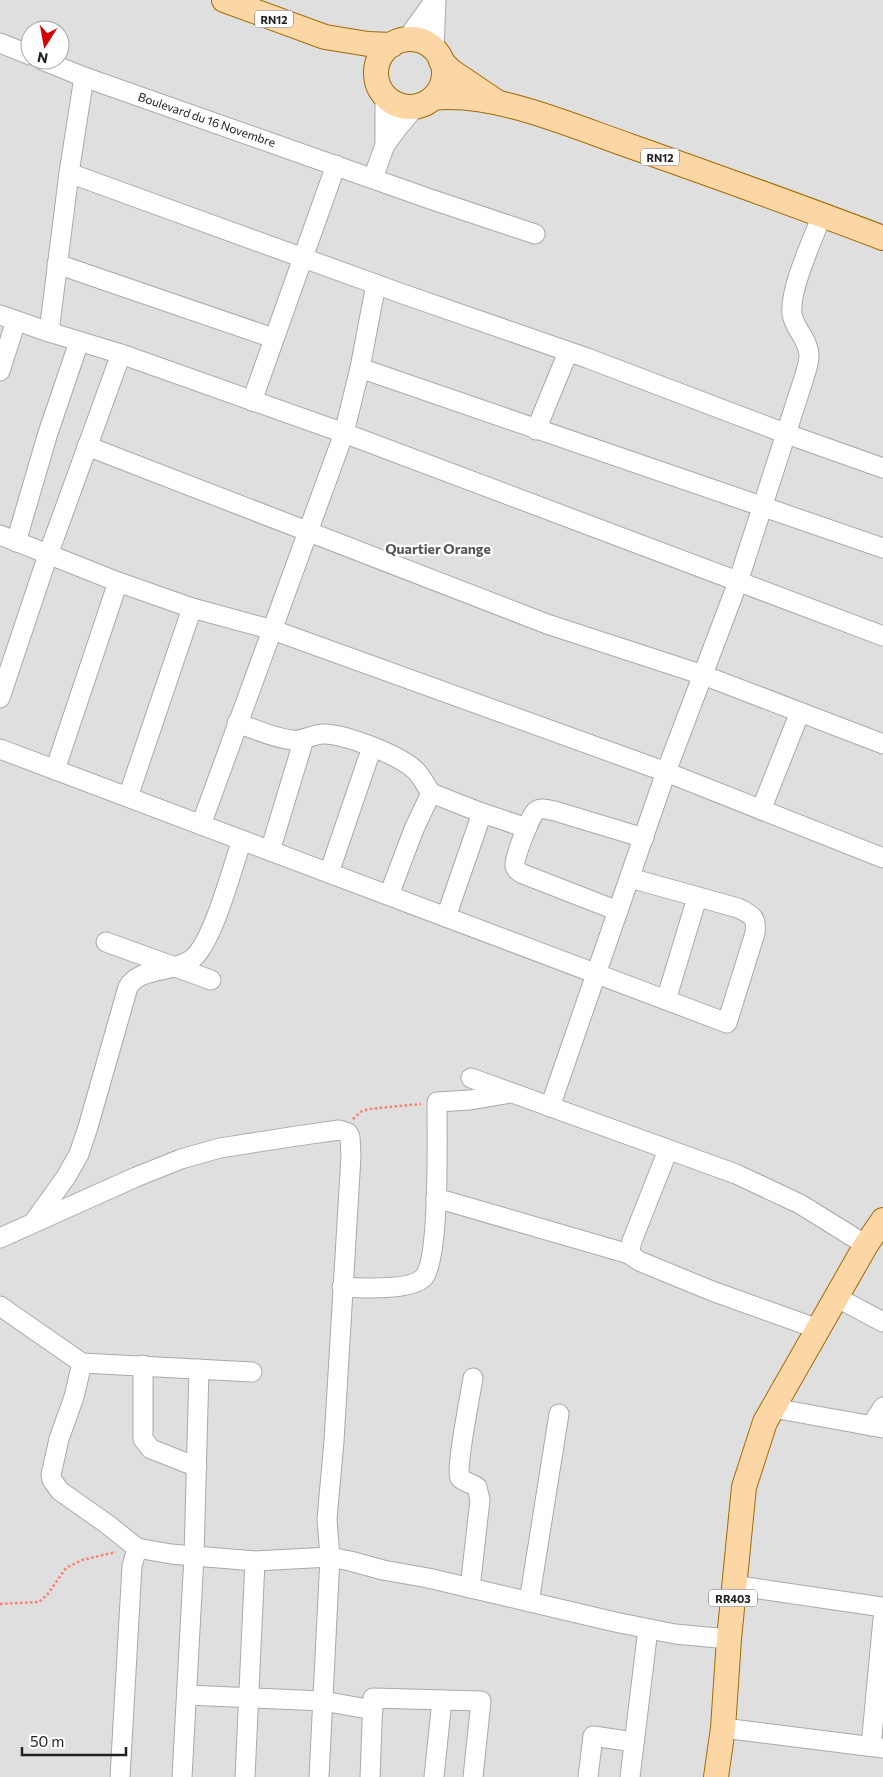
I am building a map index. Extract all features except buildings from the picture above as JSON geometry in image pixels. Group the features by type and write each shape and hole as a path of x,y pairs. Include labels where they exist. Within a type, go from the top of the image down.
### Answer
{"main road":[{"name":"RN12","path":"224,0 324,37 368,44 422,41 438,55 451,71 498,102"},
{"name":"RN12","path":"324,37 358,61 381,88 401,106 447,96 498,102 545,117 883,238"},
{"path":"381,88 377,64 382,54 399,42"},
{"path":"424,102 440,89 444,78 438,55"},
{"name":"RR403","path":"730,1777 729,1639 744,1487 769,1415 866,1245 883,1220"},
{"name":"RR403","path":"716,1777 729,1729 746,1587 754,1488 769,1415"}],"street":[{"path":"399,42 435,0"},
{"path":"435,0 438,55"},
{"path":"0,43 20,51"},
{"name":"Boulevard du 16 Novembre","path":"68,70 430,199 535,234"},
{"path":"49,332 69,173 84,76"},
{"path":"381,88 385,146"},
{"path":"373,178 385,146 398,126 424,102"},
{"path":"252,400 336,165"},
{"path":"69,173 568,352 883,468"},
{"path":"550,1107 666,772 738,582 787,434 809,358 806,342 794,323 791,305 794,291 822,215"},
{"path":"57,264 273,338"},
{"path":"201,825 344,433 360,368 376,284"},
{"path":"0,372 8,318 121,354 344,433 883,636"},
{"path":"79,342 48,433 8,538 118,582 192,608 273,630 666,772 883,858"},
{"path":"536,430 568,352"},
{"path":"0,698 48,555 121,354"},
{"path":"360,368 883,548"},
{"path":"88,446 547,624 703,675 883,744"},
{"path":"55,770 118,582"},
{"path":"128,797 192,608"},
{"path":"761,810 800,712"},
{"path":"237,723 278,738 304,739 311,735 324,733 351,739 372,747 416,770 431,793 482,814 527,828"},
{"path":"270,851 304,739"},
{"path":"329,873 372,747"},
{"path":"0,749 727,1022 755,933 756,924 754,919 749,913 738,908 630,878"},
{"path":"389,896 414,829 431,793"},
{"path":"618,910 518,871 515,863 527,828 535,812 540,809 555,810 644,838"},
{"path":"446,917 482,814"},
{"path":"32,1224 66,1177 79,1154 128,987 135,978 146,973 185,964 202,950 211,932 242,840"},
{"path":"666,1000 697,898"},
{"path":"106,942 211,980"},
{"path":"471,1078 736,1174 800,1204 866,1245"},
{"path":"342,1287 403,1286 424,1278 430,1266 436,1198 437,1102 470,1100 511,1092"},
{"path":"0,1238 136,1177 181,1159 220,1148 339,1130 344,1131 350,1137 351,1156 334,1441 327,1518 330,1557 319,1777"},
{"path":"629,1254 632,1241 668,1150"},
{"path":"436,1198 629,1254 639,1261 712,1291 818,1329"},
{"path":"836,1297 883,1322"},
{"path":"0,1306 82,1363 252,1372"},
{"path":"82,1363 74,1397 59,1439 51,1475 52,1480 60,1492 107,1524 137,1548 171,1554 255,1561 330,1557 648,1629 675,1634 729,1639"},
{"path":"143,1365 143,1439 151,1449 197,1467"},
{"path":"182,1777 194,1556 199,1369"},
{"path":"470,1588 480,1500 478,1487 459,1476 460,1457 473,1378"},
{"path":"769,1415 877,1427 883,1407"},
{"path":"529,1602 559,1414"},
{"path":"120,1777 132,1566 137,1548"},
{"path":"244,1777 255,1561"},
{"path":"746,1587 883,1607"},
{"path":"729,1729 877,1747 883,1619"},
{"path":"630,1777 648,1629"},
{"path":"187,1695 323,1701 373,1710"},
{"path":"370,1777 373,1698 481,1701 473,1777"},
{"path":"434,1777 442,1700"},
{"path":"588,1777 593,1736 634,1742"}],"path":[{"path":"344,1131 362,1111 437,1102"},
{"path":"0,1604 39,1602 47,1595 66,1568 82,1560 137,1548"}],"shaded area":[{"path":"0,0 883,0 883,1777 0,1777"}],"district":[{"name":"Quartier Orange","path":"438,548"}]}
